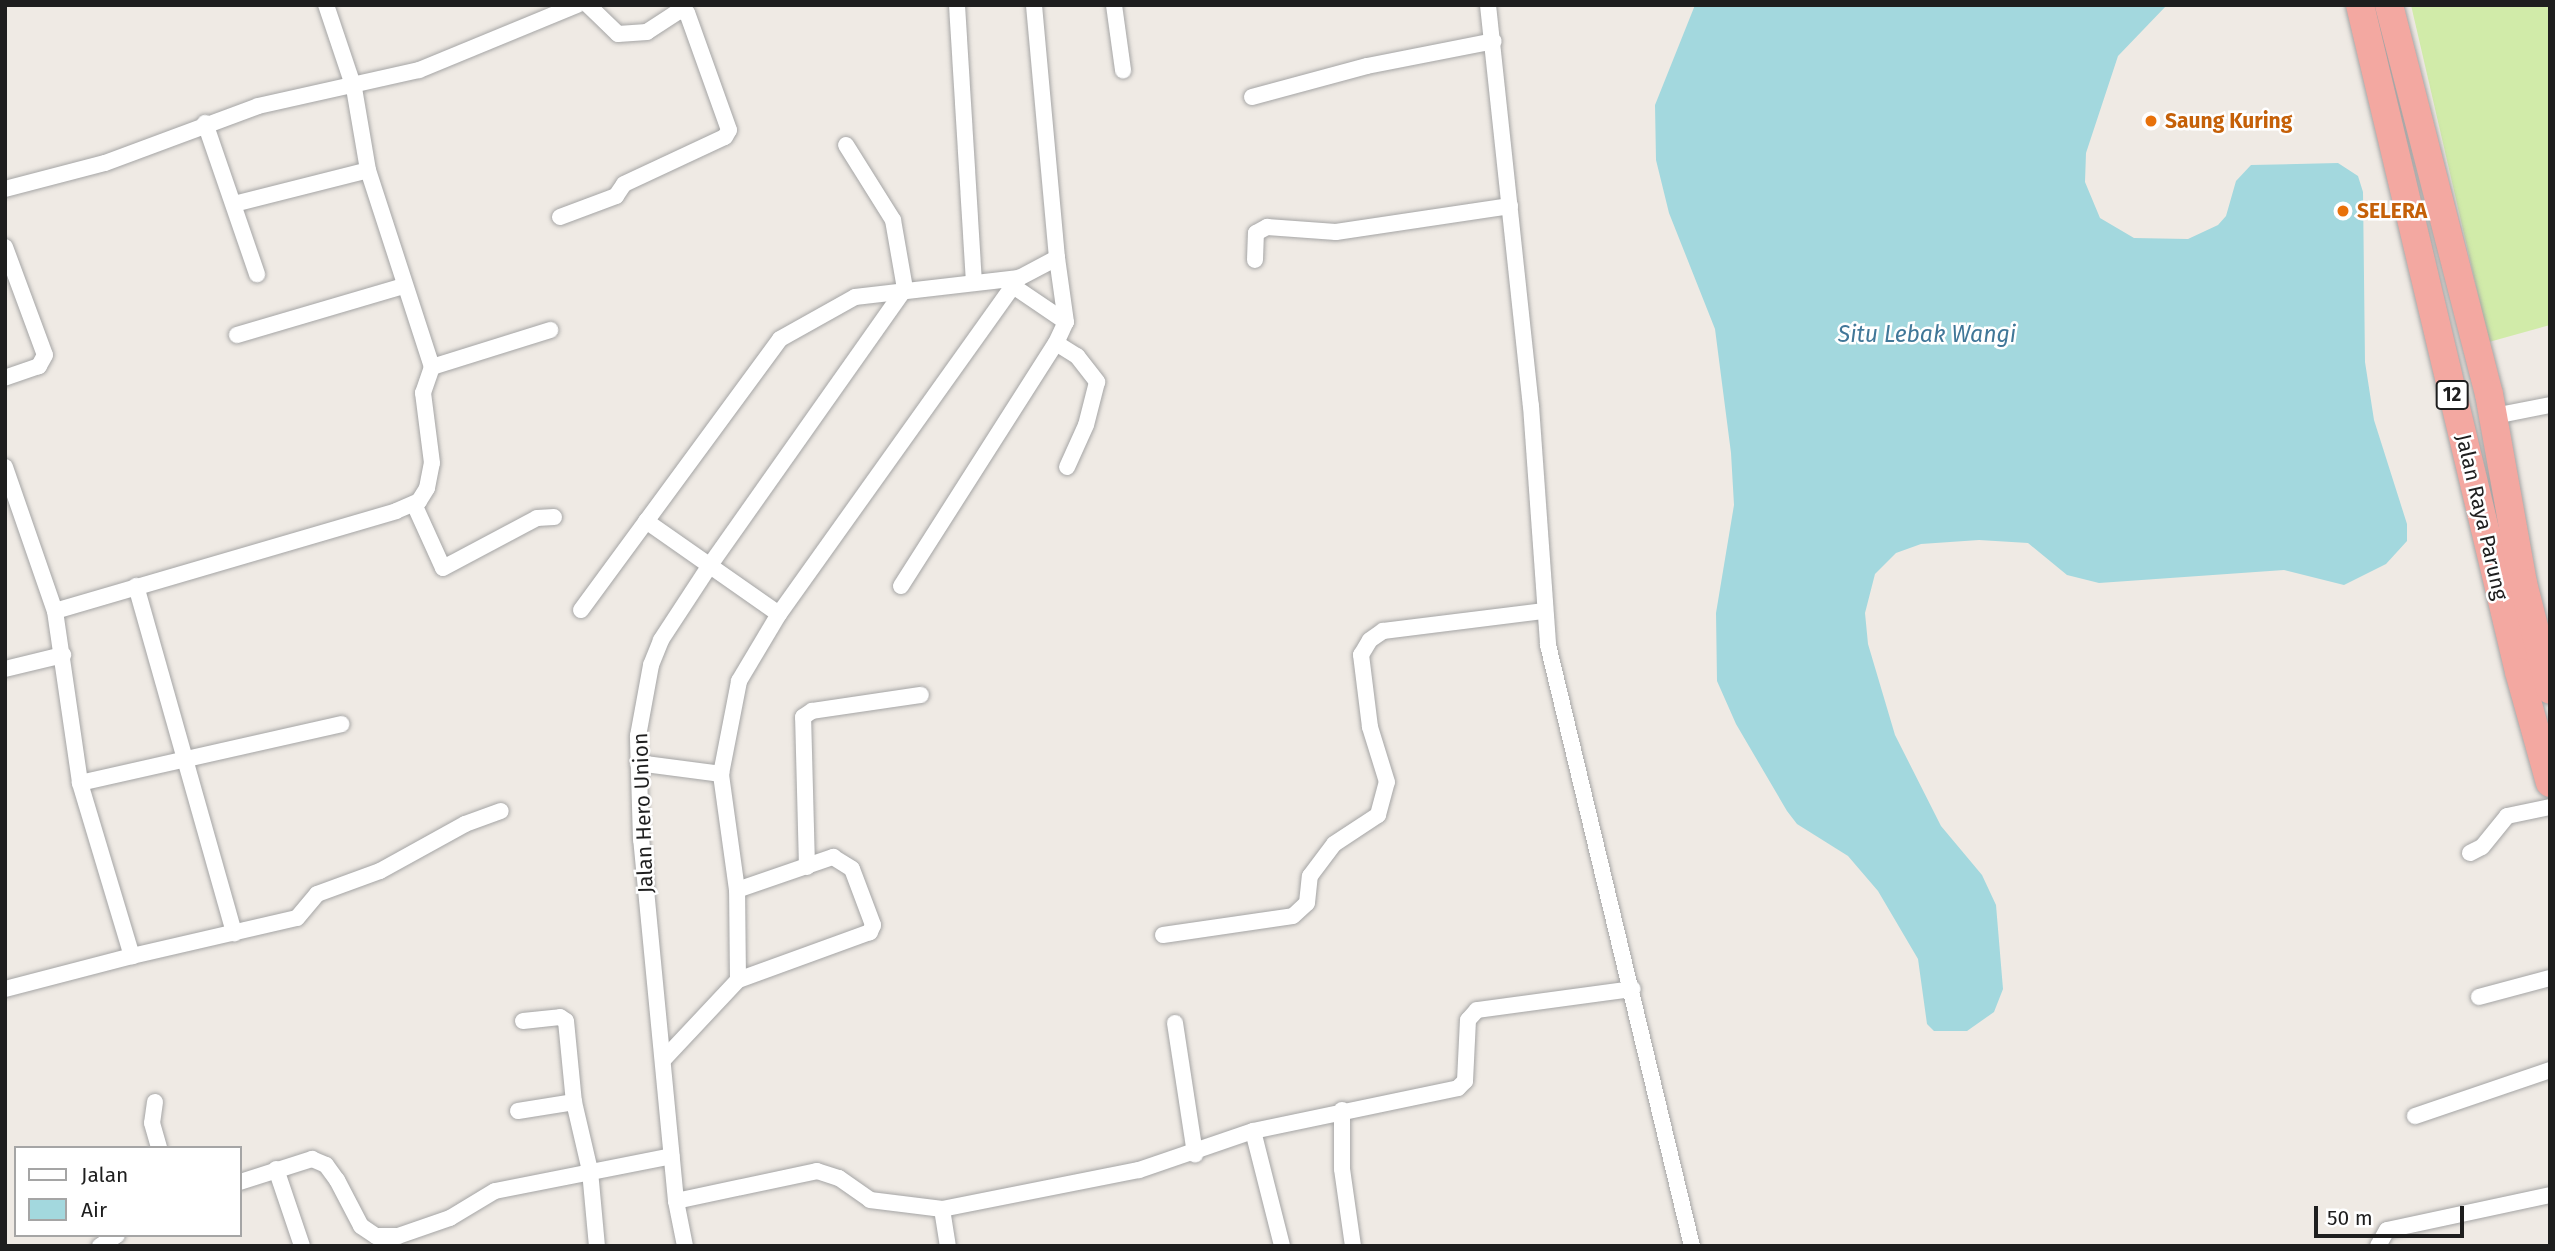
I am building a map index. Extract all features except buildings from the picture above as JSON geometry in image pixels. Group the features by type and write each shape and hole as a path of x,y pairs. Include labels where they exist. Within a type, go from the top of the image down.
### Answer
{"highway":[{"name":"Jalan Raya Parung","path":"2360,5 2543,737 2550,783"},
{"name":"Jalan Raya Parung","path":"2389,5 2494,416 2523,583 2550,690"}],"street":[{"path":"55,611 414,504 431,477 423,405 432,367 368,170 354,88 326,5"},
{"path":"5,189 105,163 205,123 287,99 354,88 471,52 578,5"},
{"path":"560,217 616,196 624,184 725,137 729,130 687,13 679,11 665,24 634,36 618,34 588,5"},
{"path":"957,5 974,281"},
{"path":"901,586 1056,343 1066,322 1056,258 1034,5"},
{"path":"1114,5 1123,70"},
{"path":"1488,5 1494,41 1531,406 1543,611 1692,1246"},
{"path":"1252,97 1367,66 1494,41"},
{"path":"205,123 257,274"},
{"path":"846,145 893,219 905,289"},
{"path":"233,204 368,170"},
{"path":"1255,260 1256,233 1267,227 1336,232 1510,206"},
{"path":"5,247 45,355 40,366 5,378"},
{"path":"738,980 737,890 721,774 739,681 779,614 1016,282 1056,258"},
{"path":"581,610 780,339 855,297 974,281 1016,282 1066,322"},
{"path":"237,335 404,286"},
{"name":"Jalan Hero Union","path":"685,1246 676,1201 650,945 638,763 639,725 651,665 661,640 710,565 905,289"},
{"path":"432,367 550,330"},
{"path":"1056,343 1077,356 1097,383 1086,425 1067,467"},
{"path":"2494,416 2550,405"},
{"path":"5,467 55,611 79,783 132,956"},
{"path":"414,504 443,568 537,518 554,517"},
{"path":"646,521 779,614"},
{"path":"136,586 234,933"},
{"path":"1163,934 1293,916 1307,903 1310,876 1334,844 1377,815 1387,782 1370,727 1361,655 1370,640 1383,631 1543,611"},
{"path":"5,669 62,655"},
{"path":"807,867 803,717 812,711 921,695"},
{"path":"79,783 341,724"},
{"path":"638,763 721,774"},
{"path":"2470,853 2482,847 2507,816 2550,807"},
{"path":"5,989 132,956 298,918 317,894 380,871 465,824 501,811"},
{"path":"663,1060 738,980 870,932 873,925 852,869 833,857 737,890"},
{"path":"2479,997 2550,978"},
{"path":"676,1201 817,1171 839,1178 870,1200 942,1209 1139,1170 1195,1154 1253,1131 1342,1110 1458,1088 1465,1081 1468,1020 1477,1010 1633,989"},
{"path":"523,1021 564,1018 574,1102 590,1171 597,1246"},
{"path":"1175,1023 1195,1154"},
{"path":"2415,1116 2550,1070"},
{"path":"155,1102 152,1123 158,1146"},
{"path":"519,1111 574,1102"},
{"path":"1342,1110 1342,1169 1353,1246"},
{"path":"1253,1131 1282,1246"},
{"path":"242,1181 276,1168 312,1159 326,1165 361,1226 376,1236 398,1236 450,1218 495,1191 672,1156"},
{"path":"276,1168 302,1246"},
{"path":"2378,1246 2387,1230 2550,1195"},
{"path":"942,1209 948,1246"}],"green space":[{"path":"2411,5 2550,5 2550,325 2489,342"}],"water":[{"name":"Situ Lebak Wangi","path":"1695,5 2167,5 2118,56 2086,153 2085,182 2100,218 2134,238 2188,239 2218,225 2226,216 2236,181 2251,165 2338,163 2358,176 2363,192 2365,362 2374,420 2407,524 2407,541 2386,564 2344,585 2284,570 2099,583 2067,575 2028,543 1979,540 1921,544 1896,553 1875,574 1865,613 1868,644 1895,735 1941,826 1982,875 1996,905 2003,989 1994,1012 1967,1031 1934,1031 1927,1024 1918,959 1878,891 1848,856 1797,824 1787,811 1736,724 1717,681 1716,613 1734,505 1731,453 1715,329 1669,213 1656,160 1655,105"}],"place":[{"name":"Saung Kuring","path":"2151,121"},
{"name":"SELERA","path":"2343,211"}]}
